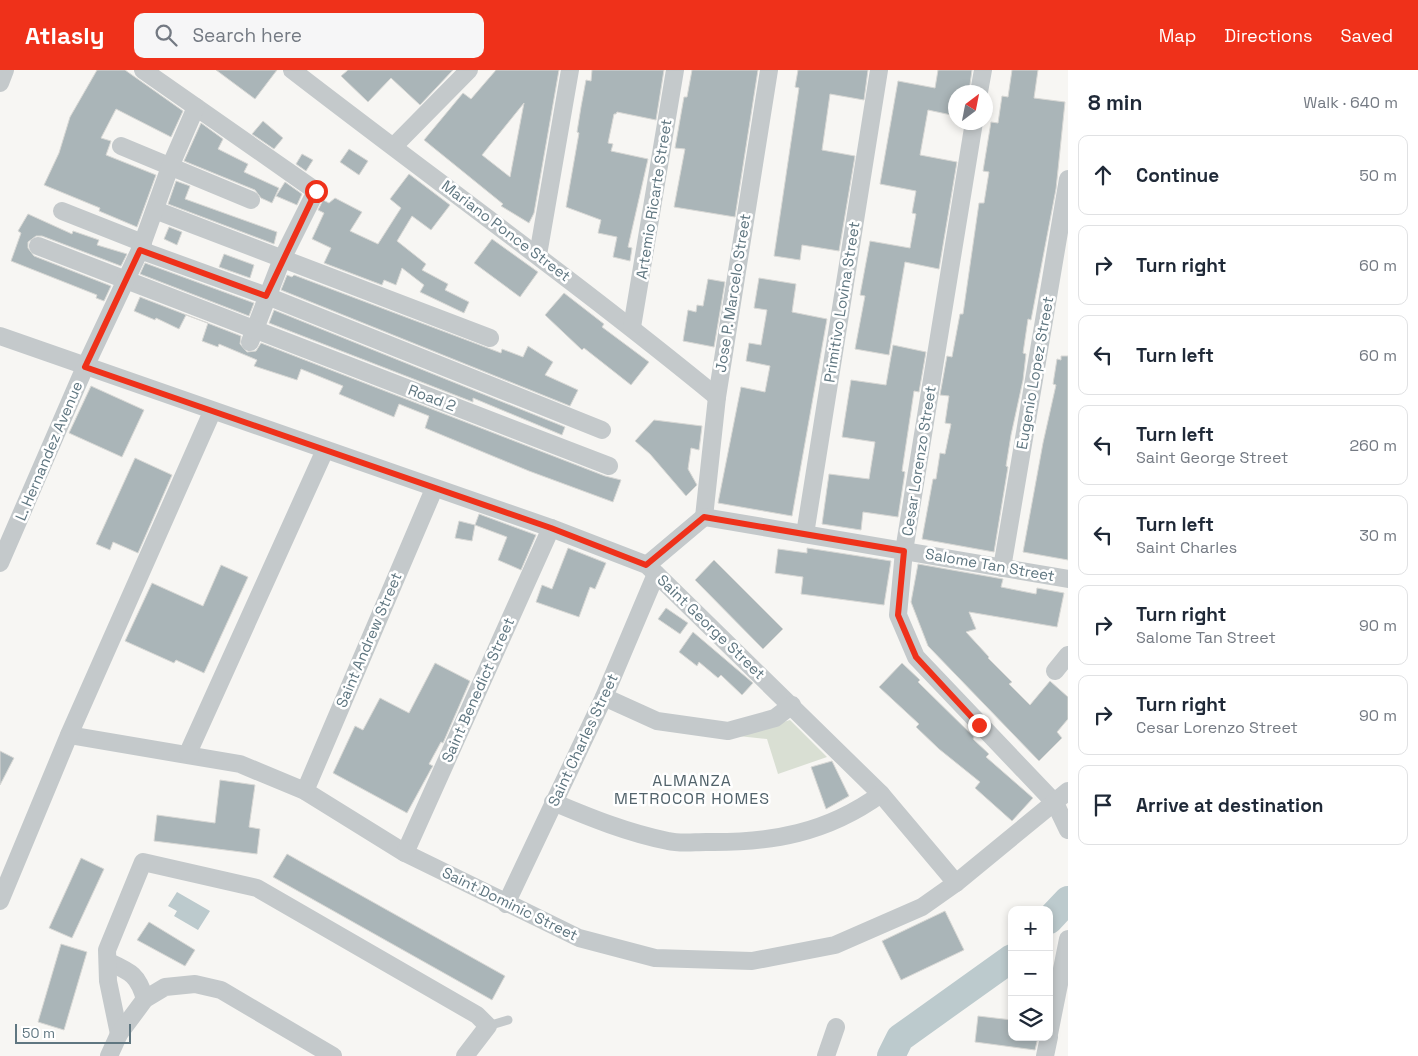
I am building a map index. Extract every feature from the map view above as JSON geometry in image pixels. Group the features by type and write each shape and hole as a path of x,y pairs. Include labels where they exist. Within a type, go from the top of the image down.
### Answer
{"street":[{"path":"0,83 6,70"},
{"path":"143,70 316,191 282,259 252,336"},
{"path":"394,146 469,70"},
{"path":"538,255 570,70"},
{"name":"Artemio Ricarte Street","path":"632,327 675,70"},
{"name":"Jose P. Marcelo Street","path":"704,517 717,397 769,70"},
{"name":"Primitivo Lovina Street","path":"805,534 879,70"},
{"path":"980,85 983,70"},
{"name":"Mariano Ponce Street","path":"300,72 632,327 717,397"},
{"name":"L. Hernandez Avenue","path":"0,563 85,367 141,246 170,167 196,107"},
{"name":"Cesar Lorenzo Street","path":"973,130 904,551 898,615 916,657 1062,797 1068,830"},
{"path":"121,146 251,200"},
{"name":"Eugenio Lopez Street","path":"1002,568 1068,179"},
{"path":"155,210 490,338"},
{"path":"62,211 141,246 602,430"},
{"name":"Road 2","path":"38,246 252,336 608,466"},
{"name":"Saint George Street","path":"0,336 212,412 551,528 651,570 792,705 881,794 956,883"},
{"path":"0,901 69,735 212,412"},
{"path":"188,754 325,450"},
{"name":"Saint Andrew Street","path":"304,791 434,489"},
{"path":"651,570 704,517"},
{"name":"Salome Tan Street","path":"704,517 1068,579"},
{"name":"Saint Benedict Street","path":"405,852 551,528"},
{"name":"Saint Charles Street","path":"506,904 604,697 651,570"},
{"path":"1055,671 1068,655"},
{"path":"604,697 657,721 728,731 775,718 792,705"},
{"name":"Saint Dominic Street","path":"69,735 240,764 304,791 405,852 506,904 579,938 655,958 752,961 835,945 922,907 1006,844 1062,797"},
{"path":"553,802 618,829 670,842 741,843 809,832 857,812 881,794"},
{"path":"119,1034 108,981 109,962 107,950 139,857 257,888 477,1015 488,1026 465,1056"},
{"path":"1053,1015 1068,938"},
{"path":"109,962 131,972 141,985 145,999"},
{"path":"110,1056 119,1034 145,999 165,987 195,984 222,990 333,1056"},
{"path":"826,1056 836,1027"},
{"path":"1045,1056 1048,1041"}],"lane":[{"path":"488,1026 508,1020"}],"shaded area":[{"path":"790,720 827,757 778,774 767,739 738,736"},
{"path":"177,892 210,911 198,930 174,916 177,911 168,906"}],"building":[{"path":"97,70 125,70 183,111 171,137 116,109 101,138 111,141 106,155 156,175 137,227 99,211 100,208 44,185 59,153 70,117"},
{"path":"216,70 277,70 255,99"},
{"path":"348,70 453,70 420,105 391,78 368,102 341,76"},
{"path":"496,70 559,70 534,213 529,223 501,206 503,204 424,140 463,93 471,99","holes":["524,103 510,177 482,155"]},
{"path":"592,70 664,70 656,120 617,112 614,114 608,143 613,144 611,151 648,159 628,247 632,248 630,261 613,257 617,237 598,233 601,220 566,207 586,80 591,81"},
{"path":"692,70 758,70 735,217 674,207 685,149 675,148 684,97 687,97"},
{"path":"798,70 868,70 864,100 830,94 822,150 855,156 839,251 802,245 800,260 774,256 799,88 795,87"},
{"path":"938,70 972,70 970,85 948,85 948,114 928,110 920,155 957,162 939,269 905,262 889,355 855,349 865,296 860,295 870,241 910,248 916,214 912,213 916,191 880,184 898,81 935,88"},
{"path":"1012,70 1038,70 1034,98 1065,102 1056,189 1031,320 1028,319 1023,353 1026,354 1023,380 1011,435 1006,466 1008,467 994,552 922,539 933,479 936,479 940,453 945,454 951,424 945,423 949,396 940,395 947,356 952,357 960,314 963,314 979,203 984,203 989,172 983,171 990,130 993,130 993,122 998,123 1002,96 1008,97"},
{"path":"263,121 283,138 274,149 252,134"},
{"path":"201,123 223,139 218,149 248,164 244,172 279,188 272,203 261,198 255,190 184,161"},
{"path":"349,149 368,161 359,175 340,162"},
{"path":"302,154 313,160 306,171 296,164"},
{"path":"409,174 450,205 431,230 412,216 397,241 426,264 422,270 448,284 445,290 469,302 464,313 420,292 424,285 402,268 396,285 384,280 382,285 324,263 331,248 312,239 324,213 318,210 323,200 329,203 335,198 362,212 350,231 378,244 401,208 390,199"},
{"path":"176,181 190,186 185,199 277,232 274,244 168,204"},
{"path":"285,182 302,194 297,205 276,196"},
{"path":"28,214 72,234 73,231 99,240 97,245 127,254 121,266 42,236 36,236 28,242 28,248 34,256 111,286 104,301 96,298 97,295 11,261 21,233 18,231"},
{"path":"169,227 182,232 177,245 164,239"},
{"path":"492,239 538,272 520,297 474,263"},
{"path":"224,254 254,265 250,278 219,267"},
{"path":"145,263 254,303 249,316 140,274"},
{"path":"287,275 292,277 294,275 501,353 502,349 523,357 528,346 553,362 545,375 578,390 570,406 281,290"},
{"path":"759,278 796,284 792,312 827,319 792,516 718,503 741,387 765,392 770,366 746,361 749,343 761,345 767,310 754,308"},
{"path":"708,279 725,282 714,347 683,341 688,310 696,312 697,305 703,306"},
{"path":"564,293 604,324 602,327 649,362 631,385 584,348 582,350 545,315"},
{"path":"140,297 197,319 186,315 179,329 156,318 155,320 134,311"},
{"path":"274,310 565,427 562,435 473,398 473,402 269,323"},
{"path":"208,323 241,336 240,344 247,352 256,351 261,343 605,476 621,480 613,502 529,471 425,428 429,416 399,404 394,417 339,394 343,386 301,369 297,380 254,366 257,360 219,344 218,347 202,341"},
{"path":"893,345 926,352 919,392 914,391 902,471 905,472 898,517 863,512 861,530 822,524 829,474 869,479 875,442 842,437 851,380 886,385"},
{"path":"1061,356 1068,356 1068,560 1023,552 1043,443 1056,385 1053,384 1057,359 1061,360"},
{"path":"91,386 144,410 122,457 69,433"},
{"path":"654,420 702,426 699,450 691,448 688,469 697,485 686,496 650,454 635,441"},
{"path":"135,458 172,475 138,553 113,542 110,550 96,544"},
{"path":"479,514 536,535 521,570 498,560 507,537 475,525"},
{"path":"459,521 475,525 472,541 455,538"},
{"path":"568,548 606,563 595,589 590,587 579,617 536,602 542,585 552,589"},
{"path":"807,548 891,561 884,605 801,594 803,577 775,573 778,549 807,553"},
{"path":"714,560 783,629 763,649 695,580"},
{"path":"918,564 1003,579 1001,587 1036,594 1037,588 1064,593 1057,627 969,612 976,629 966,632 1012,682 1009,684 1030,705 1050,681 1068,697 1068,719 1057,732 1062,738 1039,761 928,646 911,602"},
{"path":"221,565 248,577 204,673 176,660 174,663 125,641 152,583 203,606"},
{"path":"666,608 688,623 680,634 658,619"},
{"path":"693,632 753,683 742,695 721,675 718,678 699,662 697,666 679,652"},
{"path":"435,663 470,681 443,743 441,742 429,764 433,766 407,813 333,773 355,726 363,730 380,698 409,713"},
{"path":"902,663 920,680 918,682 974,737 973,739 989,754 986,757 1033,798 1012,821 975,788 980,782 939,749 916,727 919,724 879,687"},
{"path":"0,751 14,758 0,785"},
{"path":"832,761 849,796 826,809 811,767"},
{"path":"220,780 255,785 249,827 260,829 257,854 154,841 157,815 215,823"},
{"path":"287,854 505,976 492,1000 273,877"},
{"path":"81,858 104,869 72,938 49,928"},
{"path":"945,911 964,950 901,980 882,941"},
{"path":"149,922 195,950 185,966 137,940"},
{"path":"61,944 87,952 64,1030 38,1022"},
{"path":"978,1016 1008,1020 1008,1041 1037,1041 1035,1050 975,1042"}],"waterway":[{"path":"1053,916 1068,900"},
{"path":"891,1056 900,1038 1008,961"}],"district":[{"name":"ALMANZA METROCOR HOMES","path":"692,789"}],"route":[{"path":"316,191 266,296 140,250 85,367 551,528 646,565 704,517 904,551 898,615 916,657 979,725"}]}
